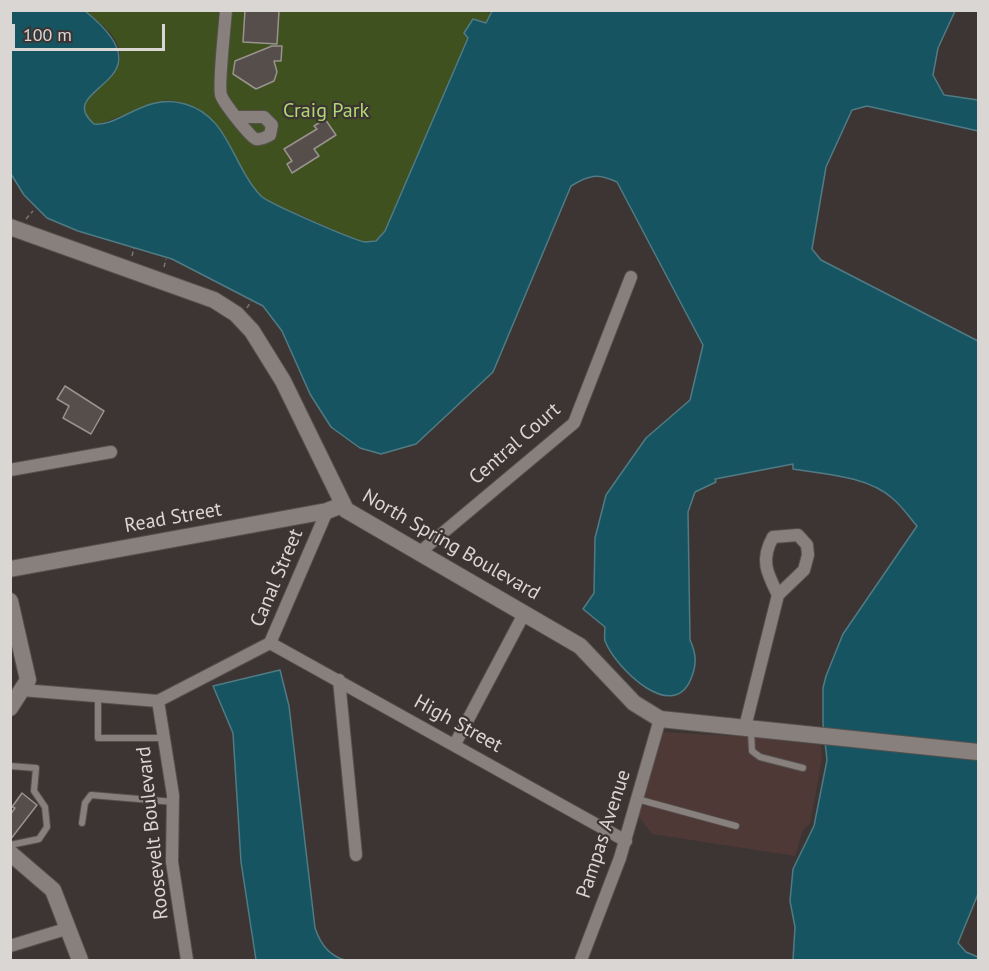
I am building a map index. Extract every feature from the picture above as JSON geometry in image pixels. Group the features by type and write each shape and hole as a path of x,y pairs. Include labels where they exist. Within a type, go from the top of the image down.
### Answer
{"street":[{"path":"225,10 221,94 237,117"},
{"name":"North Spring Boulevard","path":"10,227 214,300 236,314 252,331 283,381 334,508 420,552 580,646 634,703 660,718 978,752"},
{"name":"Central Court","path":"420,552 574,423 631,277"},
{"path":"10,470 111,452"},
{"name":"Read Street","path":"10,569 334,508"},
{"name":"Canal Street","path":"158,701 270,643 334,508"},
{"path":"748,727 778,595 804,570 808,555 807,545 798,535 773,537 766,550 764,564 778,595"},
{"path":"10,601 28,676 19,686 10,708"},
{"path":"455,744 525,612"},
{"name":"High Street","path":"270,643 626,841"},
{"path":"339,680 356,855"},
{"path":"19,686 98,697 158,701"},
{"name":"Roosevelt Boulevard","path":"158,701 174,802 172,862 187,960"},
{"name":"Pampas Avenue","path":"581,960 626,841 660,718"},
{"path":"10,853 53,890 80,960"},
{"path":"10,946 69,928"}],"lane":[{"path":"98,697 98,738 164,738"},
{"path":"748,727 753,752 760,757 803,768"},
{"path":"10,766 36,768 34,791 45,807 47,827 39,839 10,845"},
{"path":"82,823 85,803 91,795 174,802"},
{"path":"638,799 736,826"}],"shaded area":[{"path":"661,732 753,737 821,745 822,759 810,823 803,830 795,856 652,834 638,816"}],"green space":[{"name":"Craig Park","path":"479,10 491,13 486,23 468,38 385,231 374,241 358,241 261,197 239,168 216,124 204,113 188,105 166,100 96,125 85,118 83,110 87,101 113,73 119,63 120,53 111,34 85,11"}],"water":[{"path":"10,11 85,11 110,35 119,54 116,69 87,101 85,111 94,124 104,124 158,102 185,104 200,110 221,130 243,171 261,196 311,221 365,242 376,241 385,231 468,38 464,33 473,19 486,23 492,11 955,11 938,48 933,75 944,95 978,100 978,131 867,106 852,110 826,167 812,249 821,260 978,341 978,894 958,943 966,952 978,957 978,960 793,960 795,927 790,901 793,869 814,826 827,760 823,723 823,688 843,634 917,526 896,501 882,491 858,480 793,469 793,464 715,479 716,482 695,492 688,512 690,640 695,654 695,667 684,690 673,696 646,688 633,678 611,653 605,641 605,627 583,609 594,593 595,538 606,495 646,438 690,400 703,345 617,182 593,176 571,186 493,372 416,444 381,454 360,448 331,427 310,394 282,331 263,306 172,259 78,231 47,218 24,195 11,174"},
{"path":"280,670 289,706 315,928 326,948 345,960 256,960 241,862 233,733 213,686"}],"building":[{"path":"245,10 279,11 277,44 243,42"},
{"path":"272,46 282,46 281,61 274,61 277,72 274,81 256,89 233,74 235,61"},
{"path":"325,119 336,135 314,149 319,156 292,173 287,164 292,161 284,149 317,129 314,126"},
{"path":"65,386 104,411 91,434 63,418 69,406 57,399"},
{"path":"22,793 37,805 10,840 10,815 15,808 12,807"}]}
